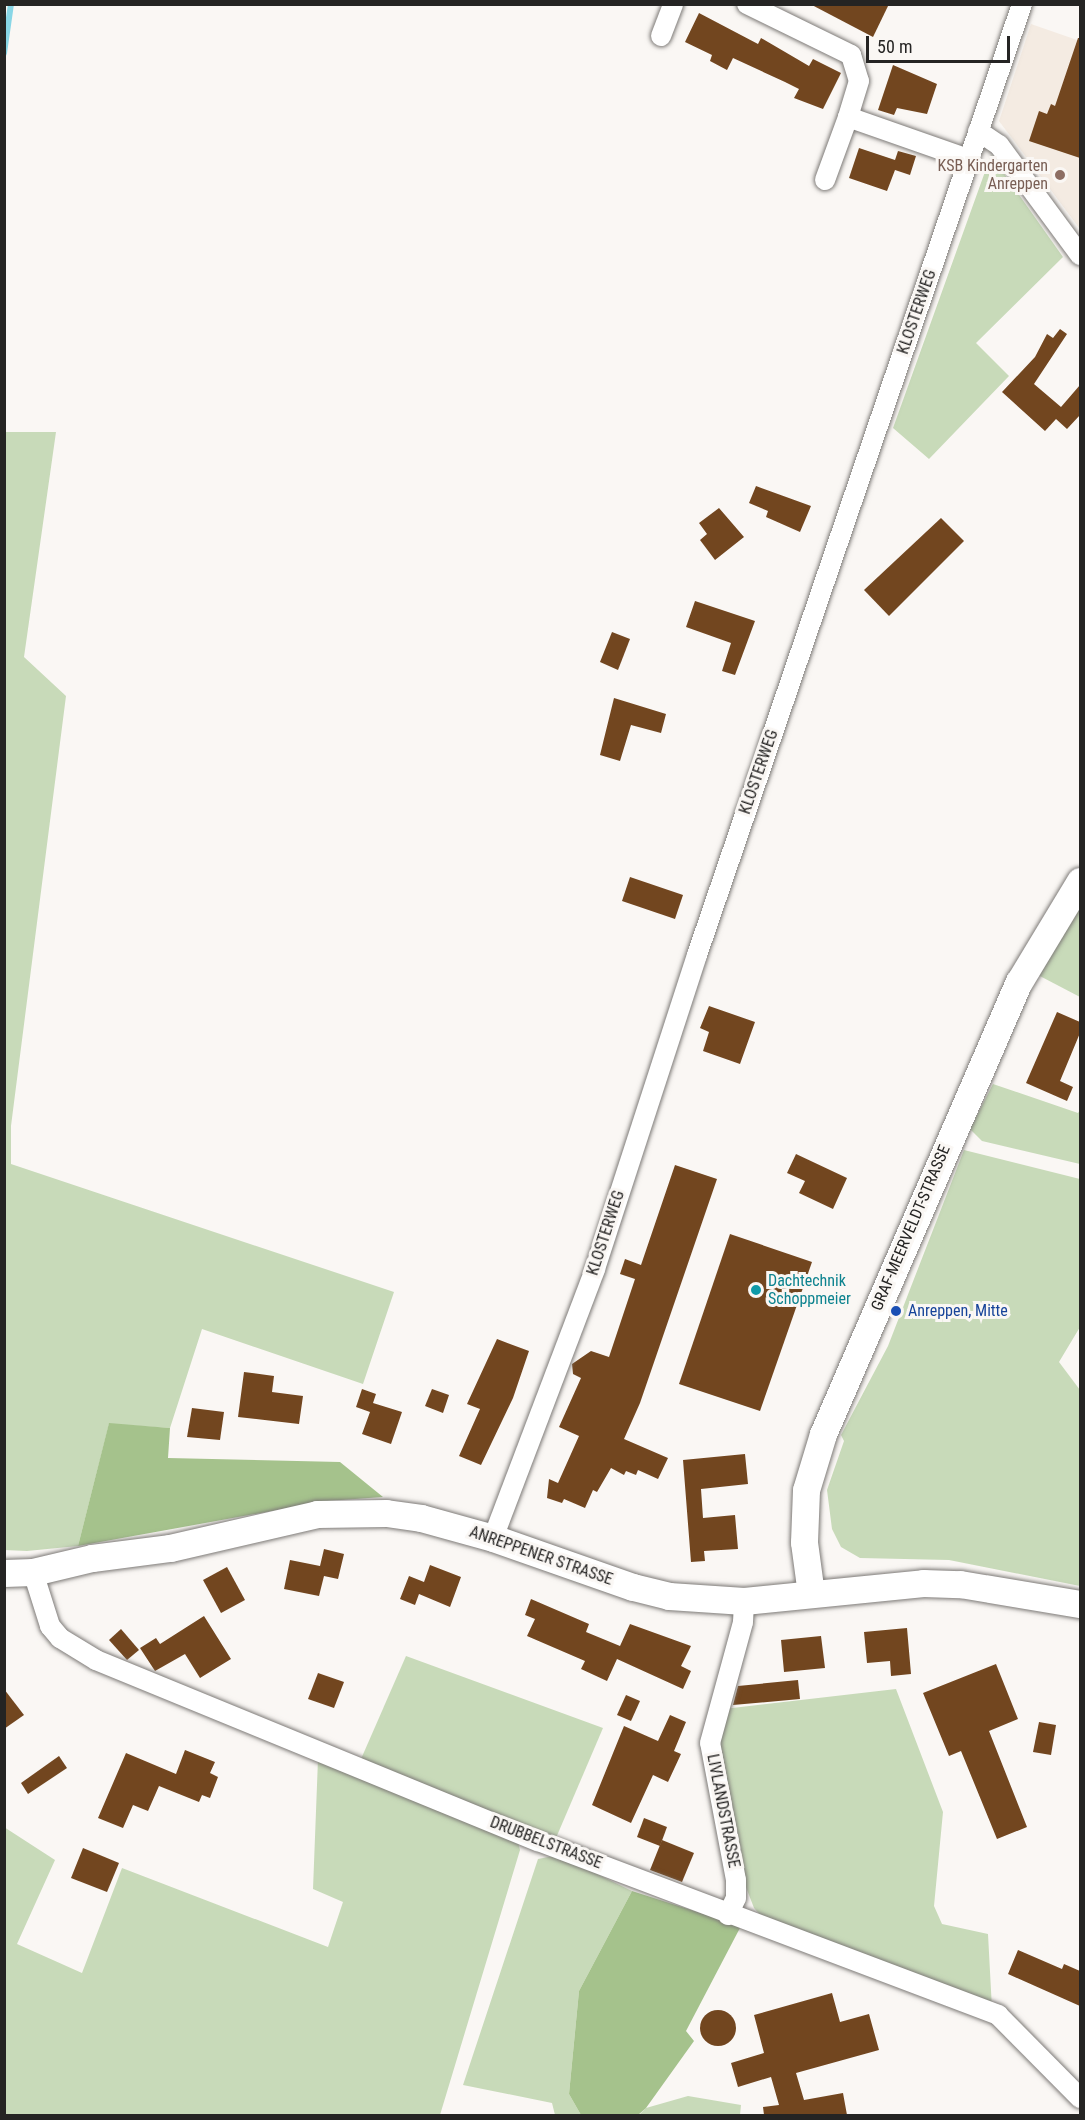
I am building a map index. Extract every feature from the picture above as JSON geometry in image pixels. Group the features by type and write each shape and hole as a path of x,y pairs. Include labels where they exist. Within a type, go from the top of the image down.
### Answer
{"main road":[{"name":"GRAF-MEERVELDT-STRASSE","path":"811,1594 804,1542 806,1490 823,1434 1019,982 1080,881"},
{"name":"ANREPPENER STRASSE","path":"4,1573 33,1572 92,1558 170,1548 317,1514 347,1512 421,1518 494,1538 651,1592 744,1601 923,1582 960,1584 1080,1604"}],"street":[{"path":"661,36 673,4"},
{"path":"747,4 851,56 859,81 825,180"},
{"name":"KLOSTERWEG","path":"494,1538 595,1269 697,955 1022,4"},
{"path":"848,117 968,159"},
{"path":"978,131 999,145 1080,255"},
{"name":"DRUBBELSTRASSE","path":"33,1572 50,1626 60,1638 96,1660 728,1915 998,2015 1080,2098"},
{"name":"LIVLANDSTRASSE","path":"728,1915 736,1898 736,1880 710,1743 743,1622 744,1601"}],"shaded area":[{"name":"KSB Kindergarten Anreppen","path":"1031,24 1080,41 1080,229 999,121"}],"green space":[{"path":"991,155 1063,257 976,343 1009,376 929,459 893,428"},
{"path":"4,432 56,432 24,657 66,696 11,1126 11,1164 394,1292 363,1384 202,1329 170,1428 109,1424 78,1546 27,1551 4,1550"},
{"path":"1080,907 1080,997 1036,974"},
{"path":"993,1084 1078,1113 1080,1110 1080,1164 982,1141 970,1129"},
{"path":"964,1150 1080,1179 1080,1327 1059,1362 1080,1390 1080,1586 949,1560 860,1558 841,1547 832,1529 827,1490 844,1441 841,1435 888,1346"},
{"path":"109,1423 170,1428 168,1458 340,1462 383,1497 327,1501 78,1546"},
{"path":"406,1656 603,1728 556,1838 361,1759"},
{"path":"896,1689 943,1812 934,1906 942,1924 988,1934 992,2009 764,1919 754,1908 744,1882 718,1752 724,1709"},
{"path":"318,1759 518,1842 520,1850 440,2115 5,2115 4,1827 55,1860 17,1944 82,1973 122,1868 328,1947 343,1902 313,1889"},
{"path":"558,1855 632,1891 579,1991 569,2094 581,2115 555,2115 552,2103 463,2085 538,1859"},
{"path":"632,1891 741,1926 686,2031 694,2041 646,2108 638,2115 581,2115 569,2094 579,1991"},
{"path":"688,2096 741,2105 740,2115 638,2116 646,2108"}],"building":[{"path":"810,4 889,4 873,37"},
{"path":"699,13 758,44 761,38 809,66 813,59 841,73 823,109 794,98 799,89 785,82 733,58 727,70 710,61 712,55 685,42"},
{"path":"1078,38 1080,38 1080,158 1029,141 1039,111 1047,114 1051,104 1055,106"},
{"path":"893,65 937,84 927,114 897,108 894,115 878,110"},
{"path":"859,148 895,160 898,151 916,156 910,175 895,170 887,191 849,178"},
{"path":"1060,329 1067,334 1034,384 1061,407 1080,385 1080,415 1067,429 1056,419 1045,431 1002,392 1035,357 1047,334 1053,338"},
{"path":"756,486 811,506 800,532 766,517 768,511 749,503"},
{"path":"719,508 744,537 715,560 700,540 707,534 699,523"},
{"path":"941,518 964,541 889,616 864,590"},
{"path":"695,601 755,621 735,675 722,671 731,643 686,627"},
{"path":"612,632 630,639 618,670 600,662"},
{"path":"614,698 666,714 661,733 631,725 620,761 600,755"},
{"path":"630,877 683,895 675,919 622,901"},
{"path":"709,1006 755,1022 740,1064 703,1051 709,1032 700,1028"},
{"path":"1057,1012 1080,1022 1080,1033 1060,1081 1073,1087 1067,1101 1026,1083"},
{"path":"796,1154 847,1178 833,1209 799,1193 805,1181 787,1173"},
{"path":"675,1165 717,1179 640,1403 624,1439 668,1458 658,1479 638,1470 636,1475 626,1471 624,1475 611,1468 597,1492 593,1490 585,1508 564,1499 562,1503 547,1498 549,1479 558,1483 579,1436 559,1427 581,1378 573,1374 572,1364 591,1351 609,1357 635,1279 620,1274 625,1259 641,1265"},
{"path":"730,1234 812,1262 760,1411 679,1384"},
{"path":"497,1339 529,1351 513,1398 481,1465 459,1456 480,1409 467,1404"},
{"path":"244,1372 274,1376 272,1392 303,1396 299,1424 238,1417"},
{"path":"362,1389 376,1394 373,1403 402,1412 391,1444 362,1434 370,1412 356,1407"},
{"path":"432,1389 449,1395 443,1413 425,1406"},
{"path":"192,1408 224,1412 220,1440 187,1437"},
{"path":"745,1454 748,1484 701,1489 703,1518 735,1515 738,1549 704,1551 705,1561 691,1562 683,1460"},
{"path":"324,1549 344,1554 338,1579 324,1576 319,1596 284,1589 290,1560 320,1566"},
{"path":"430,1565 461,1577 450,1607 419,1594 415,1605 400,1599 409,1576 424,1582"},
{"path":"227,1567 245,1600 221,1613 203,1580"},
{"path":"531,1599 589,1624 586,1632 620,1646 630,1624 691,1646 681,1666 691,1671 683,1689 617,1659 607,1681 581,1669 585,1661 527,1636 535,1619 525,1615"},
{"path":"204,1616 231,1659 200,1678 185,1654 155,1671 140,1648 156,1638 160,1644"},
{"path":"907,1628 911,1674 891,1676 890,1661 867,1663 864,1632"},
{"path":"121,1629 139,1650 127,1660 109,1640"},
{"path":"821,1636 825,1668 784,1672 781,1640"},
{"path":"996,1664 1018,1719 989,1731 1027,1827 997,1839 961,1751 949,1756 923,1693"},
{"path":"318,1673 344,1682 334,1708 308,1699"},
{"path":"798,1680 800,1699 733,1705 738,1686"},
{"path":"4,1689 24,1715 4,1729"},
{"path":"626,1695 640,1701 631,1721 617,1715"},
{"path":"670,1715 686,1722 674,1751 681,1754 668,1782 653,1775 631,1823 592,1805 624,1726 658,1741"},
{"path":"1039,1722 1056,1725 1051,1755 1033,1752"},
{"path":"185,1750 215,1762 210,1773 218,1777 210,1798 202,1795 199,1802 159,1786 148,1811 133,1805 123,1828 98,1818 126,1753 176,1774"},
{"path":"59,1756 67,1768 28,1794 21,1783"},
{"path":"644,1818 667,1827 660,1846 637,1837"},
{"path":"662,1840 694,1853 682,1882 650,1870"},
{"path":"83,1848 119,1863 107,1892 71,1878"},
{"path":"1018,1950 1062,1969 1064,1964 1080,1971 1080,2006 1008,1974"},
{"path":"832,1993 840,2022 869,2014 879,2050 796,2073 804,2100 843,2093 847,2115 764,2115 763,2107 779,2105 771,2077 738,2087 731,2063 764,2053 754,2015"},
{"path":"718,2010 731,2015 736,2028 731,2041 718,2046 705,2041 700,2028 705,2015"}],"waterway":[{"path":"4,53 11,4"}],"place":[{"name":"KSB Kindergarten Anreppen","path":"1060,175"},
{"name":"Dachtechnik Schoppmeier","path":"756,1290"},
{"name":"Anreppen, Mitte","path":"896,1311"}]}
